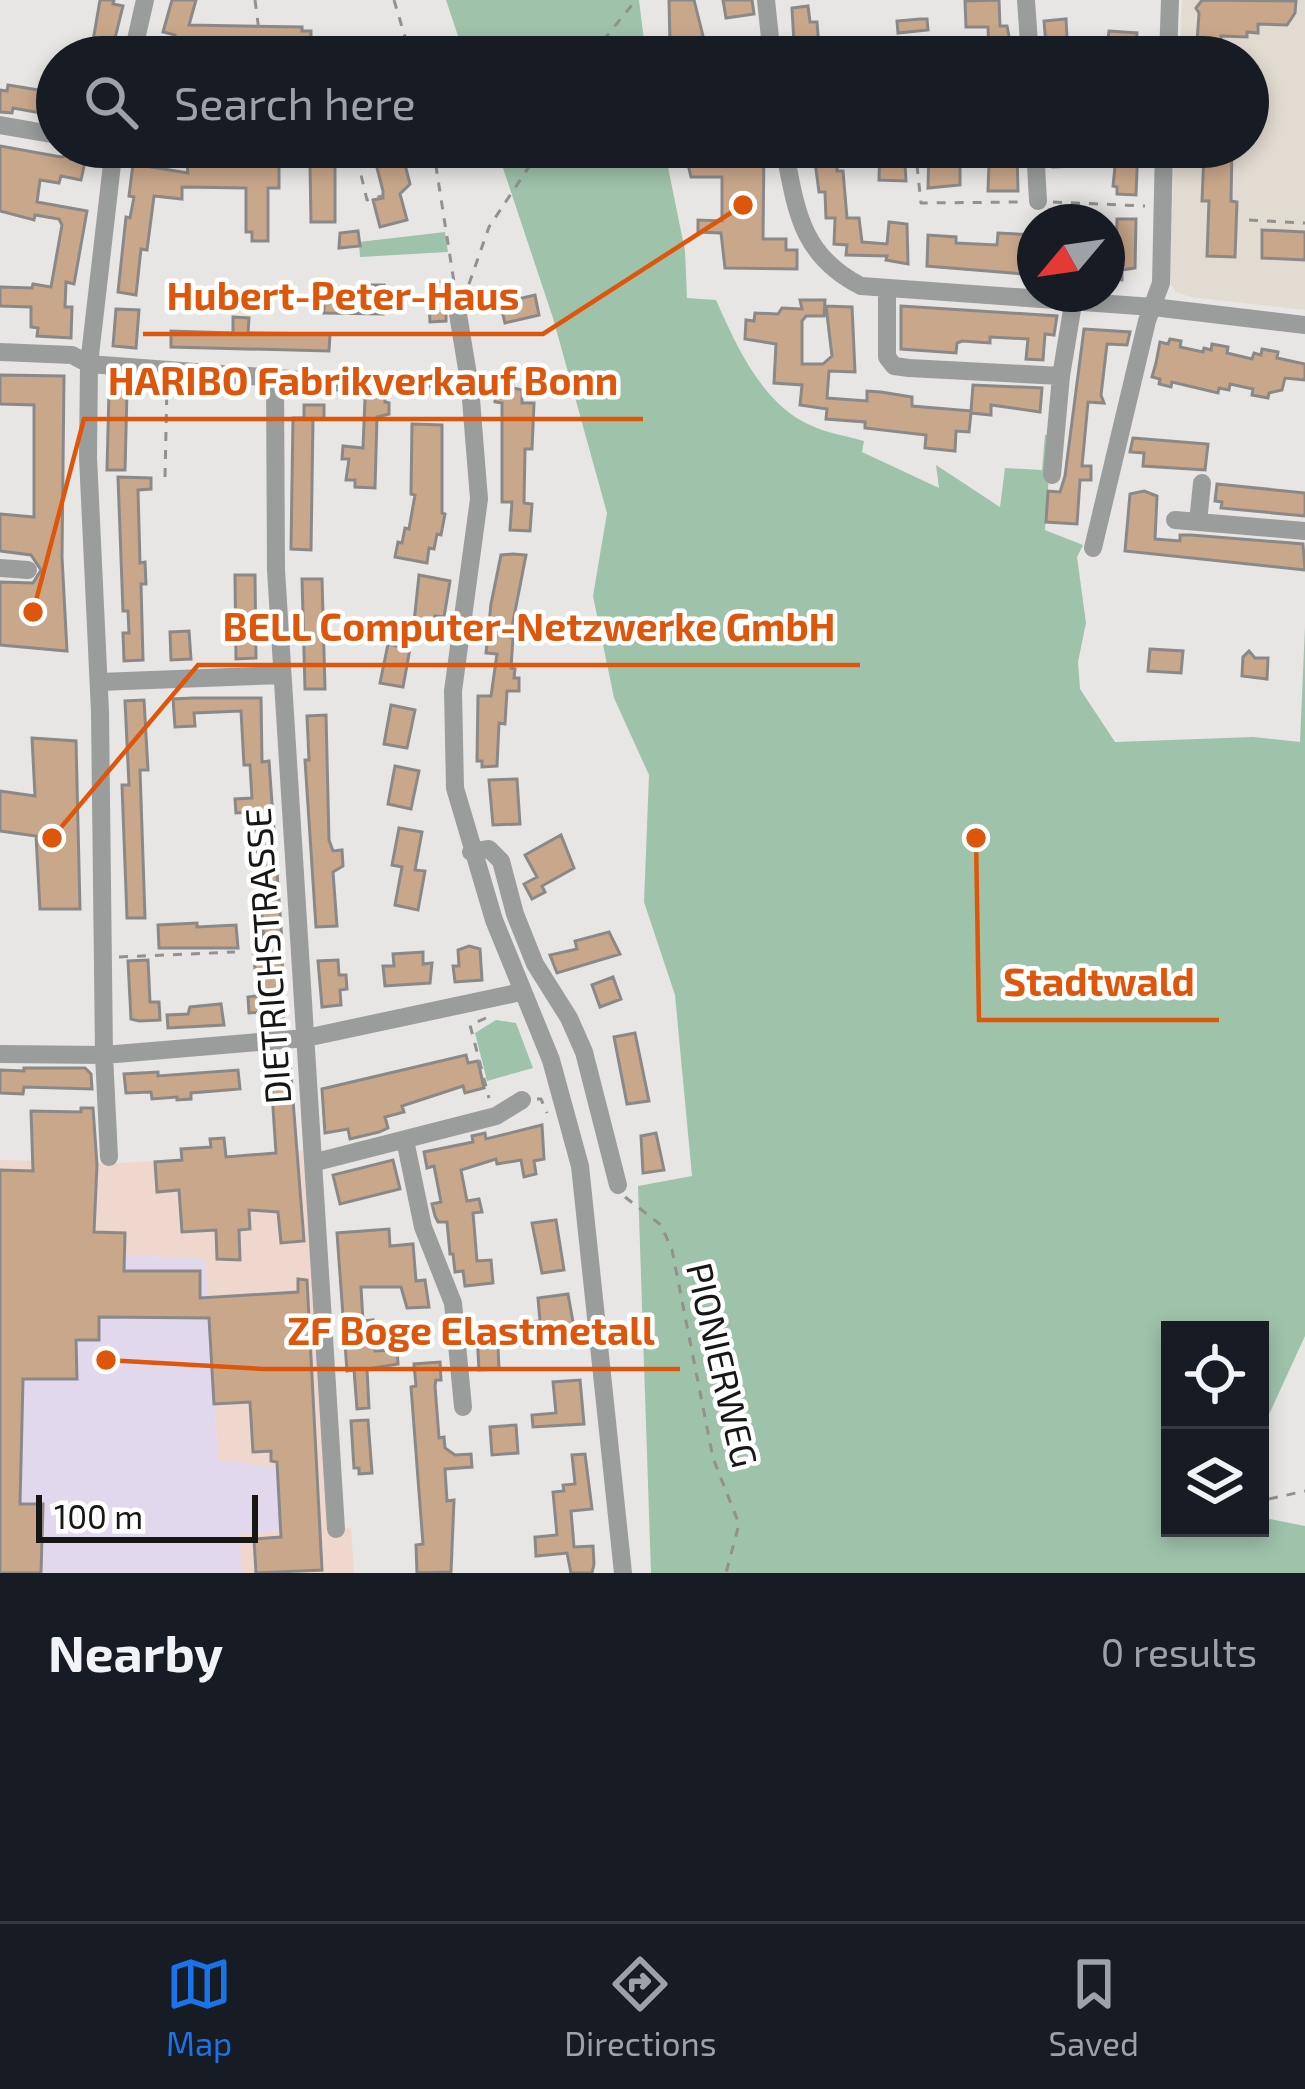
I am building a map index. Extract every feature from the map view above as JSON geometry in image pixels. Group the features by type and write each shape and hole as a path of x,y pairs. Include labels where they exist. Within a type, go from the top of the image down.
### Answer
{"street":[{"path":"137,36 145,0"},
{"path":"766,0 770,36"},
{"path":"1026,0 1029,36"},
{"path":"1169,36 1170,0"},
{"path":"0,125 36,131"},
{"path":"109,1157 99,682 88,457 89,364 112,168"},
{"path":"788,168 797,213 821,260 861,286 1017,300"},
{"path":"1036,168 1038,201"},
{"path":"1093,548 1161,283 1163,168"},
{"path":"887,291 887,357 894,366 1061,376"},
{"path":"1125,306 1305,326"},
{"path":"1052,475 1072,312"},
{"path":"458,314 470,387 479,499 453,691 455,788 471,852 551,1060 580,1166 623,1573"},
{"path":"0,352 72,355 89,364 371,386"},
{"name":"DIETRICHSTRASSE","path":"275,378 276,570 336,1528"},
{"path":"1198,522 1202,483"},
{"path":"1175,520 1305,531"},
{"path":"0,568 28,570"},
{"path":"99,682 282,675"},
{"path":"471,852 489,849 501,861 535,964 584,1052 618,1185"},
{"path":"0,1054 104,1055 306,1038 521,992"},
{"path":"316,1162 496,1116 522,1100"},
{"path":"566,1107 594,1101"},
{"path":"405,1140 426,1236 450,1288 463,1407"}],"path":[{"path":"255,0 259,31"},
{"path":"394,0 405,36"},
{"path":"607,36 636,0"},
{"path":"357,168 367,200 382,196"},
{"path":"436,168 458,314"},
{"path":"458,314 489,227 525,168"},
{"path":"917,168 921,203 1038,201 1162,207"},
{"path":"1249,220 1305,223"},
{"path":"165,477 168,370"},
{"path":"371,386 470,387"},
{"path":"106,958 235,952"},
{"path":"490,1016 470,1025 496,1116"},
{"path":"522,1100 542,1099 546,1113 566,1107"},
{"name":"PIONIERWEG","path":"618,1185 623,1196 661,1225 672,1250 712,1458 739,1524 726,1573"},
{"path":"1269,1499 1305,1492"}],"shaded area":[{"path":"1182,0 1305,0 1305,310 1190,297 1176,292 1169,281 1174,168 1269,168 1269,36 1181,36"},
{"path":"303,1151 328,1528 351,1528 354,1573 241,1573 239,1534 280,1531 277,1469 218,1460 205,1259 132,1255 0,1237 0,1160 120,1163"},
{"path":"0,1239 205,1259 218,1460 277,1468 281,1531 240,1534 241,1573 0,1573"}],"green space":[{"path":"446,0 639,0 643,36 458,36"},
{"path":"503,168 668,168 685,251 687,298 716,300 752,372 778,403 816,428 864,441 862,452 939,488 936,465 1000,507 1005,468 1042,470 1045,435 1052,435 1045,530 1083,545 1077,557 1086,623 1078,662 1080,689 1115,742 1253,737 1300,742 1305,626 1305,1336 1269,1414 1269,1321 1161,1321 1161,1537 1269,1537 1269,1519 1305,1526 1305,1573 651,1573 638,1186 692,1176 675,995 644,902 649,775 614,698 593,596 607,513 553,318"},
{"path":"445,232 448,252 360,257 359,242"},
{"path":"496,1020 516,1023 533,1068 487,1081 475,1033"}],"building":[{"path":"100,0 123,6 116,36 94,36"},
{"path":"172,0 196,0 189,25 302,27 311,36 175,36 163,32"},
{"path":"669,0 694,0 703,36 670,36"},
{"path":"723,0 752,0 754,14 726,18"},
{"path":"999,0 1000,26 1007,26 1009,36 988,36 988,27 966,27 965,1"},
{"path":"1202,0 1296,1 1287,25 1258,24 1258,33 1247,32 1247,36 1197,36 1196,8"},
{"path":"808,6 818,36 794,36 792,8"},
{"path":"927,19 928,30 898,33 897,21"},
{"path":"1066,19 1067,36 1045,36 1044,21"},
{"path":"1109,31 1137,33 1137,36 1108,36"},
{"path":"8,85 36,90 36,112 13,108 12,113 0,112 0,90 7,91"},
{"path":"0,146 36,152 36,168 84,168 81,180 61,176 59,183 40,180 37,202 87,211 74,284 66,282 65,307 72,307 71,338 37,336 38,328 31,327 31,307 0,306 0,287 51,287 62,225 59,219 35,215 34,220 0,211"},
{"path":"132,168 188,173 187,168 279,168 279,188 268,188 268,241 252,241 252,232 246,232 246,188 182,187 182,199 154,196 136,295 118,292 126,217 130,218 134,197 129,196"},
{"path":"310,168 335,168 335,222 311,222"},
{"path":"377,168 406,168 410,184 400,194 407,220 380,227 373,200 383,198"},
{"path":"689,168 764,168 763,239 786,239 786,250 797,250 797,269 725,268 721,233 698,232 698,220 722,221 722,177 691,177"},
{"path":"816,168 843,171 847,218 859,218 862,242 887,244 889,222 907,224 908,264 886,260 887,256 846,255 847,245 834,244 835,218 826,218 825,192 819,192"},
{"path":"879,168 905,168 906,181 879,180"},
{"path":"928,168 960,168 960,185 928,188"},
{"path":"989,168 1017,168 1018,191 988,191"},
{"path":"1115,168 1137,168 1136,195 1117,194"},
{"path":"1203,168 1232,168 1231,201 1237,202 1235,257 1207,256 1209,201 1202,201"},
{"path":"1125,219 1136,219 1135,268 1125,270"},
{"path":"1262,230 1305,232 1305,260 1262,258"},
{"path":"358,231 360,246 339,248 340,233"},
{"path":"998,233 1017,234 1017,274 927,266 928,235 956,237 956,243 997,245"},
{"path":"446,282 446,321 430,322 428,283"},
{"path":"368,285 384,285 383,314 324,313 324,298 367,299"},
{"path":"535,295 539,315 505,323 500,303"},
{"path":"800,300 825,300 824,316 806,316 802,321 802,364 823,364 832,356 826,306 852,307 855,372 829,371 827,398 867,401 867,391 881,392 912,397 912,406 971,411 973,385 1042,388 1040,412 991,405 991,415 971,413 969,432 956,431 955,451 925,448 926,435 826,419 827,409 800,405 802,385 774,383 776,344 745,339 746,320 754,321 755,313 802,309"},
{"path":"901,306 1057,316 1054,335 1045,334 1043,360 1026,359 1028,339 962,341 956,353 901,349"},
{"path":"116,309 139,310 136,348 113,346"},
{"path":"233,317 249,318 248,333 330,334 329,351 171,347 171,331 233,333"},
{"path":"1084,329 1130,332 1127,345 1107,344 1104,403 1088,402 1082,466 1091,466 1091,480 1080,480 1077,524 1046,522 1048,491 1060,492 1065,476"},
{"path":"1170,339 1181,341 1180,347 1203,352 1204,348 1211,350 1212,344 1228,347 1227,353 1252,359 1262,349 1278,352 1277,358 1305,364 1305,380 1285,378 1282,390 1269,393 1268,398 1230,384 1229,390 1219,388 1218,393 1172,382 1171,387 1159,384 1160,379 1152,377 1160,342 1168,344"},
{"path":"0,375 64,376 62,557 67,651 0,645 0,582 33,583 41,570 31,555 0,551 0,514 34,517 34,405 0,404"},
{"path":"495,378 513,378 513,388 522,390 522,403 534,403 532,449 525,449 524,503 532,504 530,531 510,530 512,502 502,502 502,403 495,402"},
{"path":"109,391 127,392 125,470 107,470"},
{"path":"385,393 389,414 377,417 375,488 355,487 355,480 346,480 349,459 342,459 343,446 363,448 365,399"},
{"path":"304,405 324,405 324,419 313,419 311,550 291,549 293,418 304,418"},
{"path":"412,424 442,425 445,514 427,563 395,557 405,528 409,529 415,495 411,494"},
{"path":"1133,438 1208,444 1205,470 1143,466 1144,453 1130,452"},
{"path":"118,477 151,478 151,489 138,490 140,563 145,562 146,584 141,584 143,660 124,661 123,633 129,633 128,611 123,611"},
{"path":"1217,484 1305,493 1305,516 1221,508 1222,502 1215,501"},
{"path":"1144,491 1157,496 1155,539 1180,541 1180,535 1191,535 1303,544 1305,570 1125,551 1130,494"},
{"path":"501,555 526,555 510,637 511,668 514,678 519,678 519,691 507,691 505,724 499,723 497,766 482,767 482,761 477,761 478,696 491,696 497,654 486,653 491,604"},
{"path":"235,575 255,575 256,658 236,659"},
{"path":"419,575 450,581 444,617 435,616 432,635 413,632"},
{"path":"302,579 322,579 325,689 305,689"},
{"path":"189,631 191,659 171,660 170,632"},
{"path":"388,644 410,649 403,687 380,683"},
{"path":"1150,649 1183,651 1181,673 1148,671"},
{"path":"1249,651 1255,658 1268,658 1267,679 1242,676 1243,657"},
{"path":"261,698 262,762 269,761 282,942 283,1019 267,1020 266,1012 249,1013 248,997 257,996 254,955 265,954 254,812 236,813 235,799 252,798 250,765 244,765 241,711 194,713 195,726 175,727 173,699"},
{"path":"144,700 148,770 140,770 145,918 127,918 122,785 129,785 125,701"},
{"path":"391,705 415,710 407,748 384,744"},
{"path":"326,715 329,840 333,851 342,850 343,866 333,872 337,926 316,927 305,760 309,760 307,716"},
{"path":"32,738 76,741 80,909 40,909 36,836 0,831 0,791 35,796"},
{"path":"395,766 419,771 411,809 388,804"},
{"path":"517,779 520,824 493,825 489,780"},
{"path":"399,828 422,832 415,870 425,871 418,910 395,905 402,867 392,865"},
{"path":"561,835 574,868 542,886 545,892 532,899 524,884 537,877 525,855"},
{"path":"197,923 197,927 236,925 238,948 159,948 158,925"},
{"path":"609,932 620,954 557,973 550,955 577,949 575,941"},
{"path":"480,949 482,980 455,982 458,950"},
{"path":"423,952 423,964 432,963 430,983 385,986 383,966 394,966 393,954"},
{"path":"148,960 150,1002 159,1002 160,1020 139,1021 131,1019 128,961"},
{"path":"338,960 347,989 340,990 341,1005 322,1007 318,961"},
{"path":"613,977 621,999 600,1007 592,985"},
{"path":"221,1004 224,1025 168,1028 167,1015"},
{"path":"635,1033 649,1101 627,1104 614,1037"},
{"path":"466,1055 468,1063 478,1061 484,1088 465,1093 463,1086 402,1106 404,1112 385,1117 388,1128 379,1132 350,1139 348,1129 325,1133 322,1089"},
{"path":"290,1062 304,1241 281,1243 278,1212 249,1210 250,1229 239,1230 240,1260 217,1259 216,1230 182,1232 179,1190 157,1192 155,1162 182,1160 181,1149 211,1147 210,1139 224,1138 226,1157 276,1153 270,1063"},
{"path":"85,1068 91,1074 92,1089 24,1087 23,1094 0,1093 0,1070"},
{"path":"238,1070 240,1089 191,1093 191,1099 177,1100 152,1099 151,1092 126,1093 124,1074"},
{"path":"81,1108 93,1108 94,1232 125,1233 124,1271 200,1271 200,1298 298,1292 298,1279 307,1280 322,1570 256,1573 254,1539 281,1537 277,1462 271,1461 271,1451 253,1452 250,1402 214,1404 209,1318 99,1317 99,1340 76,1340 77,1379 23,1379 20,1504 43,1504 41,1573 0,1573 0,1170 33,1171 31,1111 81,1112"},
{"path":"542,1125 544,1159 534,1161 536,1174 524,1177 521,1160 497,1164 496,1159 461,1170 467,1201 479,1199 482,1212 473,1213 477,1261 491,1260 493,1283 465,1286 463,1271 455,1272 447,1222 438,1222 435,1216 432,1204 441,1202 434,1166 427,1168 424,1152 473,1142 472,1136 485,1133 486,1139"},
{"path":"656,1133 664,1170 643,1173 641,1136"},
{"path":"393,1160 400,1189 340,1204 333,1175"},
{"path":"556,1220 564,1270 542,1273 532,1223"},
{"path":"389,1229 390,1246 413,1244 416,1281 425,1280 429,1307 407,1308 401,1287 361,1287 363,1321 373,1320 375,1351 397,1350 398,1364 367,1369 369,1408 357,1409 354,1370 347,1371 337,1233"},
{"path":"568,1294 576,1339 498,1347 499,1369 479,1370 477,1335 506,1332 507,1324 540,1321 538,1298"},
{"path":"440,1362 441,1380 435,1386 439,1438 444,1437 445,1448 455,1455 471,1454 472,1467 445,1469 447,1501 454,1500 451,1572 417,1573 416,1545 423,1544 411,1387 416,1386 414,1364"},
{"path":"580,1380 584,1424 533,1427 532,1415 556,1413 553,1382"},
{"path":"368,1420 372,1473 359,1474 359,1468 354,1468 351,1421"},
{"path":"516,1425 518,1453 492,1455 490,1427"},
{"path":"585,1454 592,1509 571,1511 574,1547 593,1546 594,1564 592,1573 571,1573 567,1553 536,1556 535,1537 557,1535 553,1492 575,1484 572,1455"}],"place":[{"name":"Hubert-Peter-Haus","path":"743,205"},
{"name":"HARIBO Fabrikverkauf Bonn","path":"33,612"},
{"name":"BELL Computer-Netzwerke GmbH","path":"52,838"},
{"name":"Stadtwald","path":"976,838"},
{"name":"ZF Boge Elastmetall","path":"106,1360"}]}
